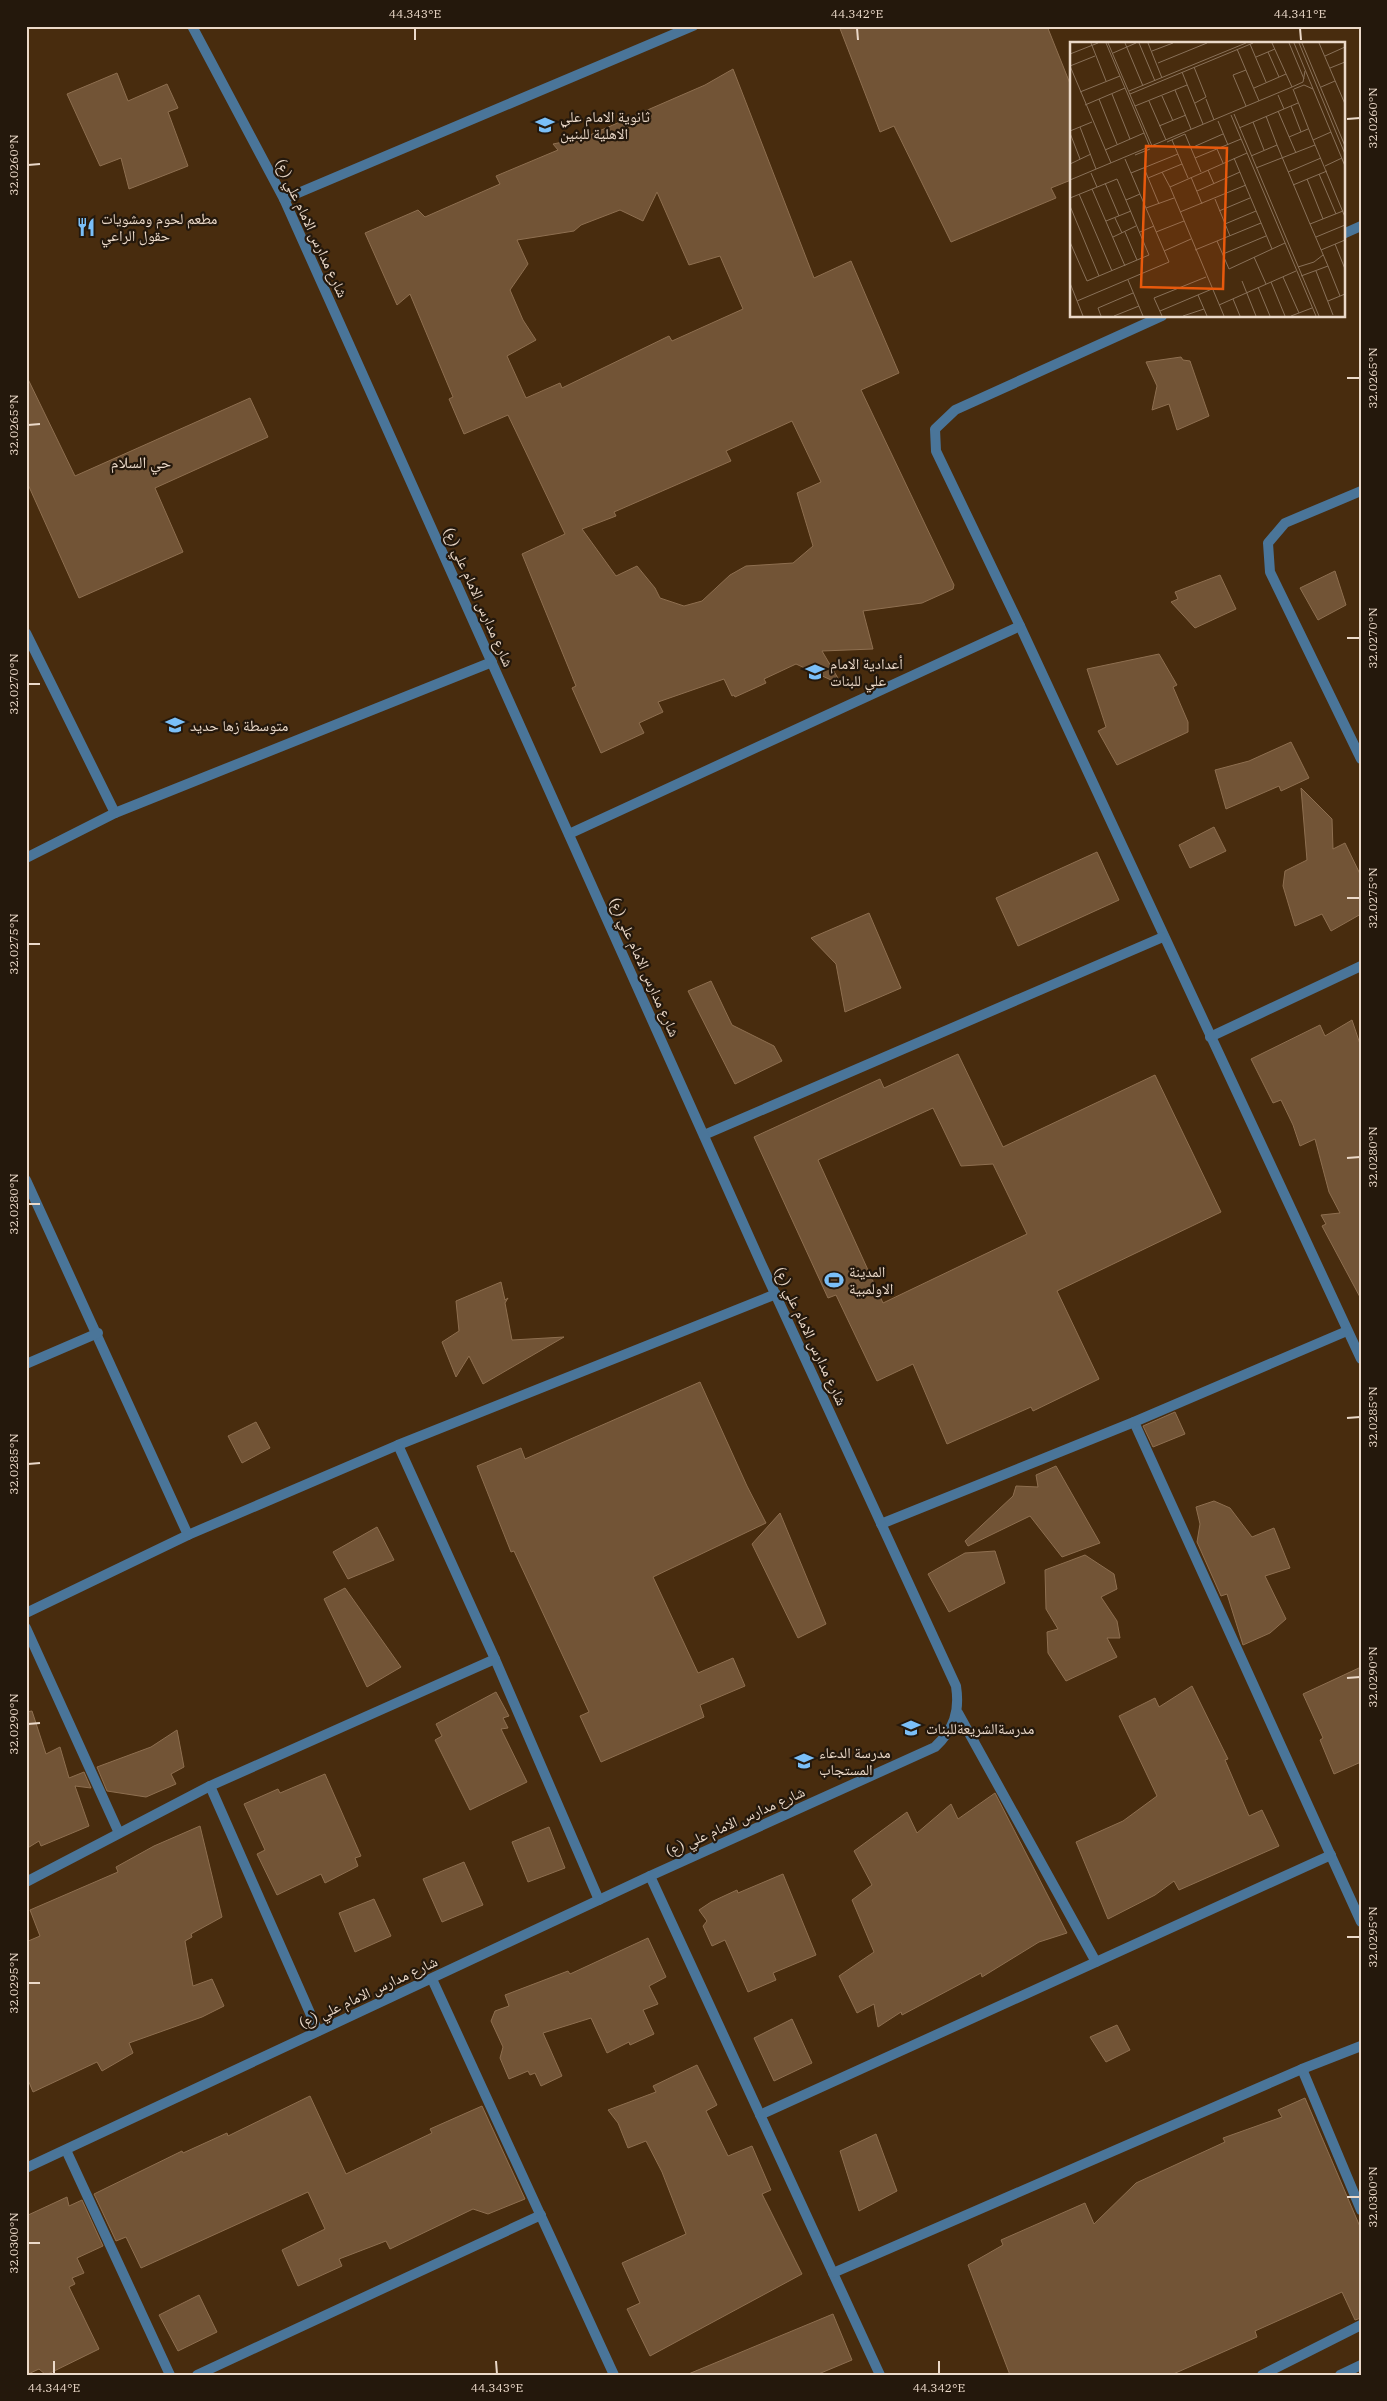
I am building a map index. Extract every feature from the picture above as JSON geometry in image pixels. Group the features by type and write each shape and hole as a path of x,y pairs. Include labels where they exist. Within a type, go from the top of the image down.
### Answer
{"street":[{"name":"شارع مدارس الامام علي (ع)","path":"26,2168 650,1876 935,1747 945,1737 958,1713 956,1686 704,1135 284,199 192,26"},
{"path":"284,199 693,26"},
{"path":"1344,234 1361,226"},
{"path":"1158,318 954,410 935,429 936,451 1020,626 1361,1360"},
{"path":"1361,491 1285,523 1268,543 1270,572 1361,759"},
{"path":"569,834 1020,626"},
{"path":"26,633 115,813"},
{"path":"26,858 115,813 492,662"},
{"path":"704,1135 1163,937"},
{"path":"1210,1038 1361,966"},
{"path":"26,1180 98,1332 188,1535"},
{"path":"26,1612 188,1535 398,1445 776,1294"},
{"path":"26,1364 98,1332"},
{"path":"881,1524 1134,1422 1348,1332"},
{"path":"1134,1422 1361,1922"},
{"path":"398,1445 495,1659 599,1900"},
{"path":"26,1628 119,1833"},
{"path":"26,1882 210,1786 495,1659"},
{"path":"958,1713 1096,1962"},
{"path":"210,1786 318,2030"},
{"path":"760,2115 1331,1855"},
{"path":"650,1876 880,2375"},
{"path":"432,1979 614,2375"},
{"path":"833,2273 1302,2069 1361,2046"},
{"path":"1302,2069 1361,2210"},
{"path":"66,2150 170,2375"},
{"path":"197,2375 541,2215"},
{"path":"1262,2375 1361,2325"},
{"path":"1340,2375 1361,2365"}],"building":[{"path":"839,26 1047,26 1070,84 1070,180 1051,188 1056,198 951,242 894,126 880,132"},
{"path":"733,69 814,278 851,261 899,373 861,390 954,585 953,589 922,603 863,611 873,649 822,651 842,685 796,664 764,679 766,683 735,697 734,695 732,696 724,679 658,702 663,712 639,723 644,733 601,753 572,688 576,686 522,554 565,534 508,415 464,434 449,399 453,397 410,294 397,305 365,233 418,210 425,217 500,184 496,176 558,150 553,144 583,138 705,85","holes":["657,192 689,265 720,256 743,309 672,341 669,336 562,388 560,383 526,398 507,356 536,340 523,320 510,290 528,264 517,240 574,231 581,225 620,210 643,221","792,421 821,482 797,493 813,546 793,563 746,566 730,575 702,601 684,606 660,598 655,588 637,566 616,576 582,529 616,516 614,512 731,461 726,451"]},
{"path":"117,73 128,101 167,84 178,108 168,112 188,166 129,189 121,158 100,166 67,94"},
{"path":"1181,357 1183,360 1190,361 1209,416 1177,430 1169,404 1152,410 1157,386 1146,362"},
{"path":"26,375 75,476 250,398 268,437 155,488 183,552 79,598 26,480"},
{"path":"1335,571 1346,605 1318,620 1300,588"},
{"path":"1220,575 1236,609 1195,628 1171,602 1178,599 1175,592"},
{"path":"1159,654 1177,685 1173,687 1188,722 1188,732 1117,765 1098,731 1106,727 1087,669"},
{"path":"1291,742 1309,778 1281,791 1279,786 1226,809 1215,770 1249,761"},
{"path":"1301,788 1332,819 1333,849 1345,843 1361,876 1361,914 1331,931 1322,914 1295,926 1283,886 1285,871 1307,860"},
{"path":"1214,827 1226,851 1190,868 1179,845"},
{"path":"1097,852 1119,900 1018,946 996,898"},
{"path":"869,913 901,988 845,1012 836,964 811,938"},
{"path":"711,981 732,1025 774,1046 782,1061 735,1084 688,991"},
{"path":"1352,1020 1361,1047 1361,1299 1322,1226 1326,1224 1321,1215 1340,1213 1329,1192 1315,1139 1300,1146 1293,1125 1281,1100 1273,1103 1251,1059 1320,1025 1325,1036"},
{"path":"958,1054 1003,1147 1155,1075 1221,1212 1057,1291 1099,1379 1033,1411 1031,1407 947,1444 913,1364 877,1381 836,1295 828,1298 754,1137 880,1079 884,1088","holes":["933,1108 961,1166 993,1164 1027,1234 883,1303 818,1160"]},
{"path":"501,1282 505,1300 508,1298 505,1303 512,1340 564,1337 483,1384 469,1356 456,1377 442,1342 459,1331 456,1301"},
{"path":"700,1382 747,1486 766,1523 653,1577 698,1673 733,1658 745,1686 700,1705 704,1717 601,1762 580,1716 589,1712 514,1551 511,1552 477,1466 521,1448 525,1459"},
{"path":"1175,1412 1185,1434 1153,1447 1143,1426"},
{"path":"256,1422 270,1448 242,1463 228,1436"},
{"path":"1056,1466 1100,1543 1062,1557 1030,1516 968,1546 965,1541 1013,1496 1016,1486 1038,1487 1036,1475"},
{"path":"1214,1501 1230,1508 1252,1537 1274,1528 1290,1568 1265,1576 1286,1619 1270,1633 1243,1645 1227,1594 1221,1596 1197,1542 1200,1524 1196,1507"},
{"path":"780,1513 826,1624 798,1638 752,1544"},
{"path":"377,1527 394,1560 348,1579 333,1552"},
{"path":"995,1551 1005,1583 949,1612 928,1574 965,1553"},
{"path":"1085,1555 1114,1574 1117,1589 1101,1597 1117,1621 1120,1638 1107,1638 1117,1657 1066,1681 1048,1653 1047,1632 1058,1629 1046,1609 1045,1570"},
{"path":"345,1588 401,1667 367,1687 324,1599"},
{"path":"1361,1667 1361,1762 1334,1774 1320,1740 1323,1738 1303,1694"},
{"path":"1192,1686 1228,1759 1225,1760 1249,1816 1262,1810 1279,1846 1179,1890 1174,1881 1155,1895 1108,1919 1076,1842 1123,1821 1157,1796 1119,1716 1155,1698 1159,1707"},
{"path":"496,1692 509,1716 503,1718 508,1728 501,1729 527,1782 470,1810 435,1740 442,1736 436,1724"},
{"path":"32,1711 46,1754 60,1747 69,1778 84,1772 91,1788 75,1786 89,1826 41,1846 39,1841 26,1849 26,1712"},
{"path":"177,1730 184,1767 171,1774 176,1784 146,1797 107,1791 97,1767 151,1747"},
{"path":"325,1774 361,1856 355,1858 358,1866 325,1883 321,1874 277,1895 257,1854 265,1850 244,1804 278,1789 280,1793"},
{"path":"995,1793 1067,1933 1039,1942 982,1977 981,1973 902,2015 901,2012 878,2027 874,2004 857,2013 839,1976 874,1952 852,1900 872,1885 854,1851 907,1812 917,1833 951,1804 958,1819"},
{"path":"200,1826 222,1917 191,1934 192,1937 185,1941 193,1986 212,1979 224,2006 202,2017 129,2043 133,2053 102,2071 97,2062 33,2092 26,2075 26,1942 40,1936 30,1910 118,1872 116,1867 154,1846"},
{"path":"549,1827 565,1868 528,1882 512,1842"},
{"path":"464,1862 483,1905 442,1922 423,1879"},
{"path":"783,1874 816,1955 773,1973 776,1980 748,1992 725,1940 712,1946 703,1926 707,1921 699,1910 737,1890 738,1893"},
{"path":"374,1899 391,1936 355,1952 339,1913"},
{"path":"648,1938 666,1977 649,1986 658,2004 643,2010 654,2034 630,2045 629,2042 607,2053 591,2018 543,2033 562,2076 541,2086 535,2073 530,2075 528,2071 509,2079 500,2058 503,2047 491,2021 495,2011 509,2006 505,1995 568,1971 570,1974"},
{"path":"792,2019 812,2063 774,2081 754,2038"},
{"path":"1117,2025 1130,2050 1106,2062 1090,2037"},
{"path":"697,2065 717,2105 706,2111 728,2156 752,2146 771,2190 762,2194 802,2274 650,2356 627,2309 640,2303 622,2263 686,2234 662,2172 646,2141 628,2148 618,2123 608,2110 656,2092 653,2086"},
{"path":"310,2096 346,2174 432,2133 430,2129 482,2106 525,2199 488,2214 473,2209 390,2249 386,2241 339,2259 342,2266 298,2286 282,2250 325,2229 308,2192 141,2268 126,2237 116,2241 94,2194 182,2151 183,2153 227,2133 228,2136"},
{"path":"1305,2098 1361,2229 1361,2318 1355,2320 1342,2292 1255,2331 1257,2337 1171,2375 1010,2375 968,2265 1003,2245 1001,2240 1085,2203 1094,2224 1136,2183 1225,2142 1223,2138 1282,2117 1278,2110"},
{"path":"876,2134 897,2191 859,2211 840,2151"},
{"path":"67,2197 69,2206 82,2200 103,2246 77,2258 84,2273 72,2278 75,2284 69,2287 99,2349 46,2375 39,2369 26,2375 26,2216"},
{"path":"199,2295 217,2332 178,2351 159,2315"},
{"path":"833,2314 852,2360 816,2375 686,2375"}],"place":[{"name":"ثانوية الامام علي الاهلية للبنين","path":"545,125"},
{"name":"مطعم لحوم ومشويات حقول الراعي","path":"86,227"},
{"name":"أعدادية الامام علي للبنات","path":"815,672"},
{"name":"متوسطة زها حديد","path":"175,725"},
{"name":"المدينة الاولمبية","path":"834,1280"},
{"name":"مدرسةالشريعةللبنات","path":"911,1728"},
{"name":"مدرسة الدعاء المستجاب","path":"804,1761"}],"district":[{"name":"حي السلام","path":"141,462"}]}
